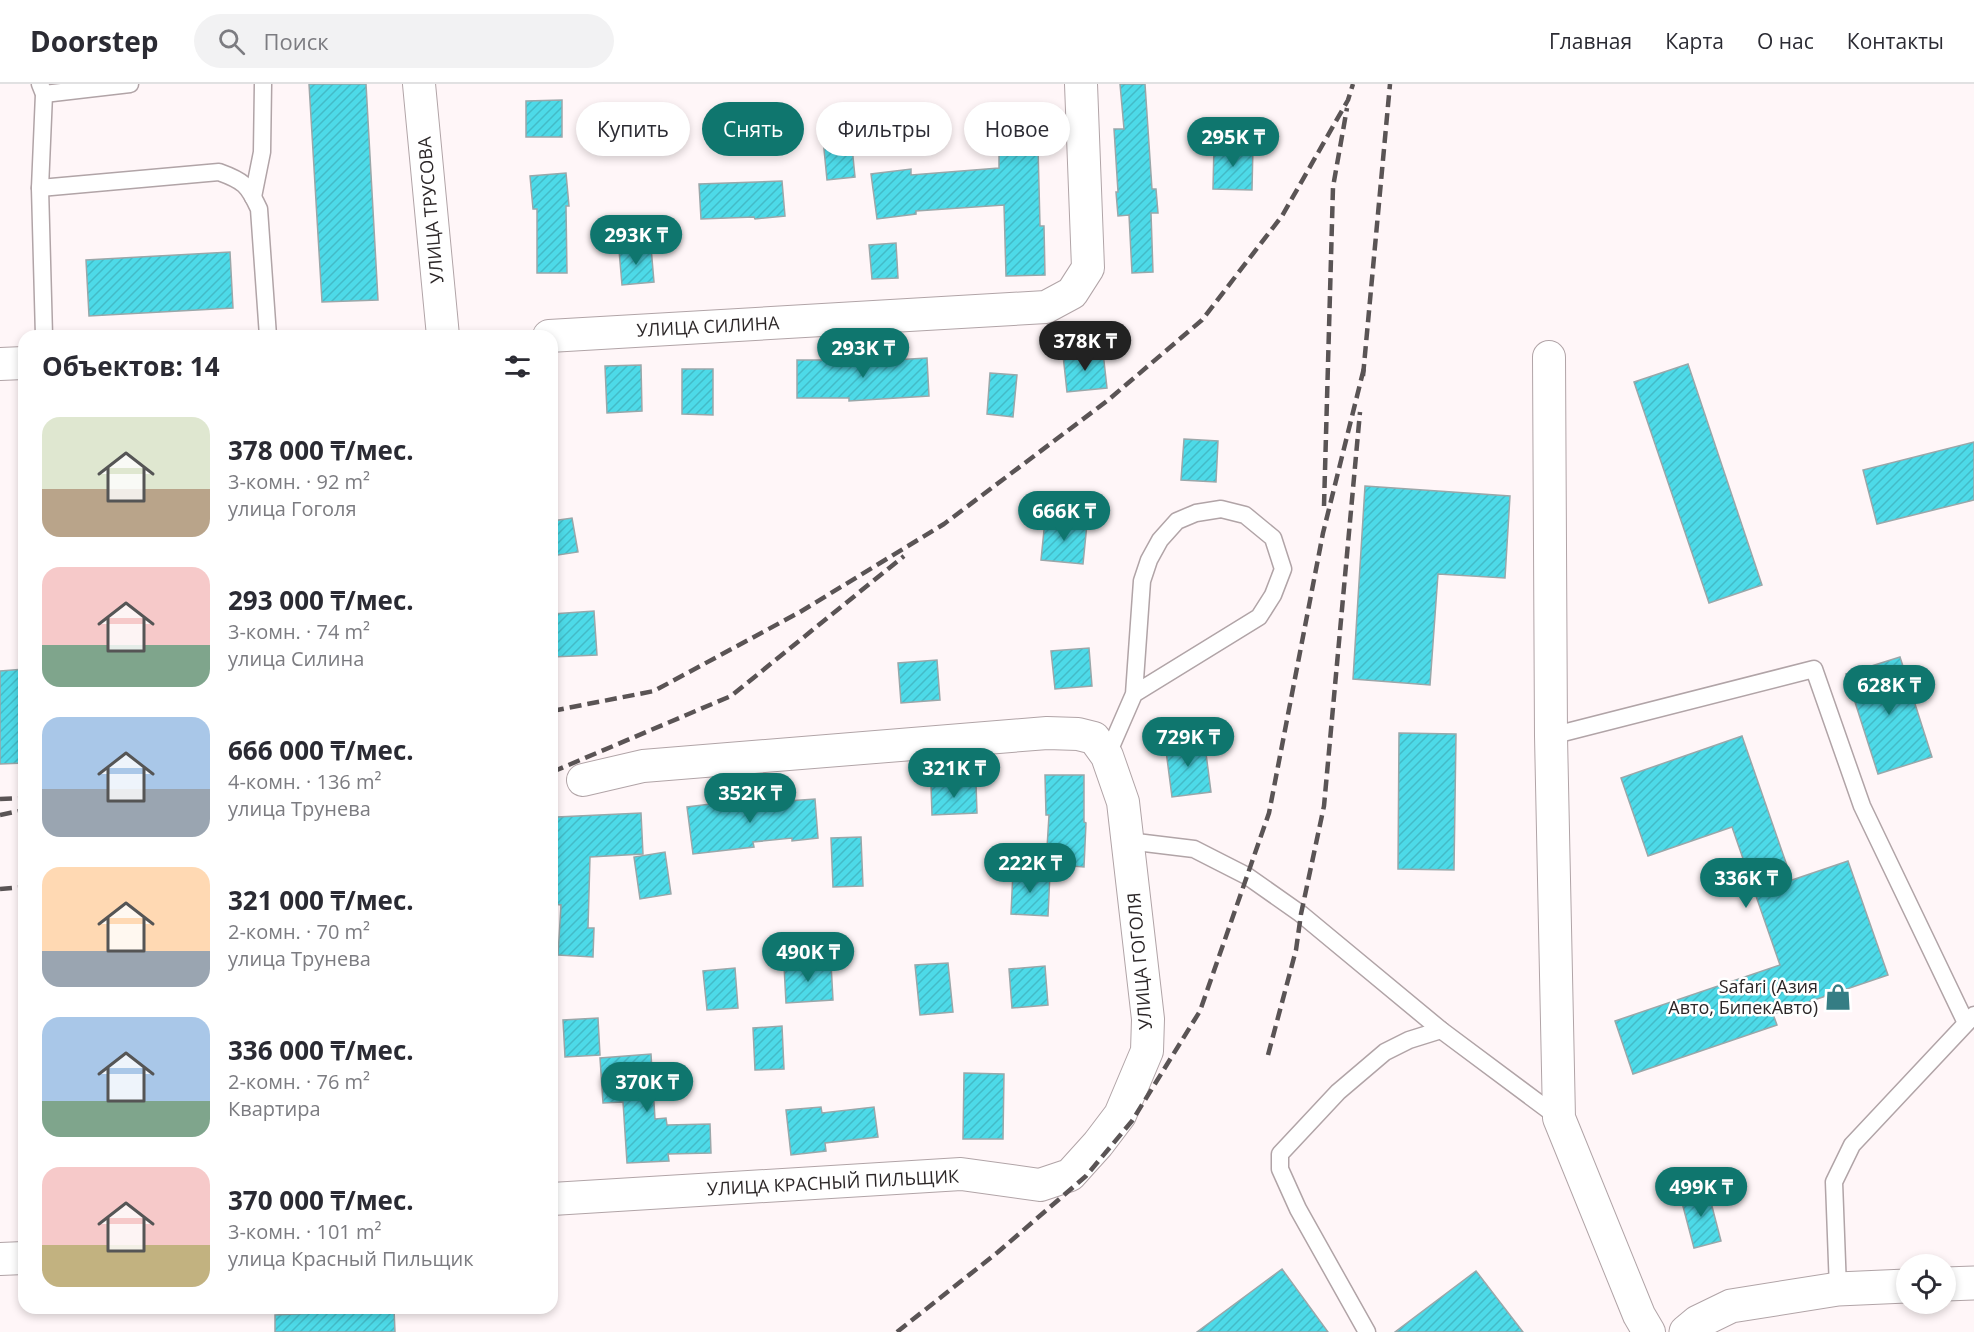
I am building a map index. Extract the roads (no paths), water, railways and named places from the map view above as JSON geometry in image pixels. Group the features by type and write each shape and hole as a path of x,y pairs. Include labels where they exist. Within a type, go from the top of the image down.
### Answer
{"highway":[{"path":"1956,1284 1974,1283"},
{"path":"1686,1332 1698,1322 1731,1306 1838,1289 1896,1286"}],"street":[{"name":"УЛИЦА ТРУСОВА","path":"419,84 442,330"},
{"name":"УЛИЦА СИЛИНА","path":"558,335 1046,308 1072,293 1088,268 1081,84"},
{"path":"1549,357 1551,736 1559,1118 1639,1315 1649,1332"},
{"path":"0,364 18,363"},
{"path":"583,780 643,766 1047,733 1078,734 1094,738 1107,756"},
{"name":"УЛИЦА ГОГОЛЯ","path":"1098,1144 1120,1115 1147,1051 1148,1019 1123,802 1107,756"},
{"name":"УЛИЦА КРАСНЫЙ ПИЛЬЩИК","path":"558,1199 961,1174 1040,1185 1070,1175 1098,1144"},
{"path":"0,1259 18,1258"}],"lane":[{"path":"44,330 40,188 42,89 130,84"},
{"path":"253,196 262,152 263,84"},
{"path":"40,188 219,172 241,181 253,196 259,209 268,330"},
{"path":"1107,756 1134,694 1142,581 1149,560 1160,540 1177,521 1196,513 1221,509 1245,515 1273,538 1283,568 1273,595 1259,617 1134,694"},
{"path":"1551,736 1814,669 1862,806 1970,1019 1852,1145 1834,1182 1838,1289"},
{"path":"1128,841 1194,849 1247,876 1301,914 1441,1030 1559,1118"},
{"path":"1366,1332 1298,1209 1280,1169 1280,1154 1338,1092 1385,1052 1409,1040 1441,1030"}],"railway":[{"path":"558,710 654,691 800,612 944,524 1107,401 1202,320 1282,216 1348,100 1353,84"},
{"path":"1363,376 1390,84"},
{"path":"1324,506 1333,187 1347,108"},
{"path":"897,1332 998,1252 1086,1176 1132,1121 1200,1011 1269,813 1323,533 1364,368"},
{"path":"1268,1055 1296,950 1301,914 1324,806 1360,412"},
{"path":"558,769 731,696 904,556"},
{"path":"0,799 18,798"},
{"path":"0,815 18,811"},
{"path":"0,889 18,888"}],"place":[{"name":"Safari (Азия Авто, БипекАвто)","path":"1838,997"}]}
